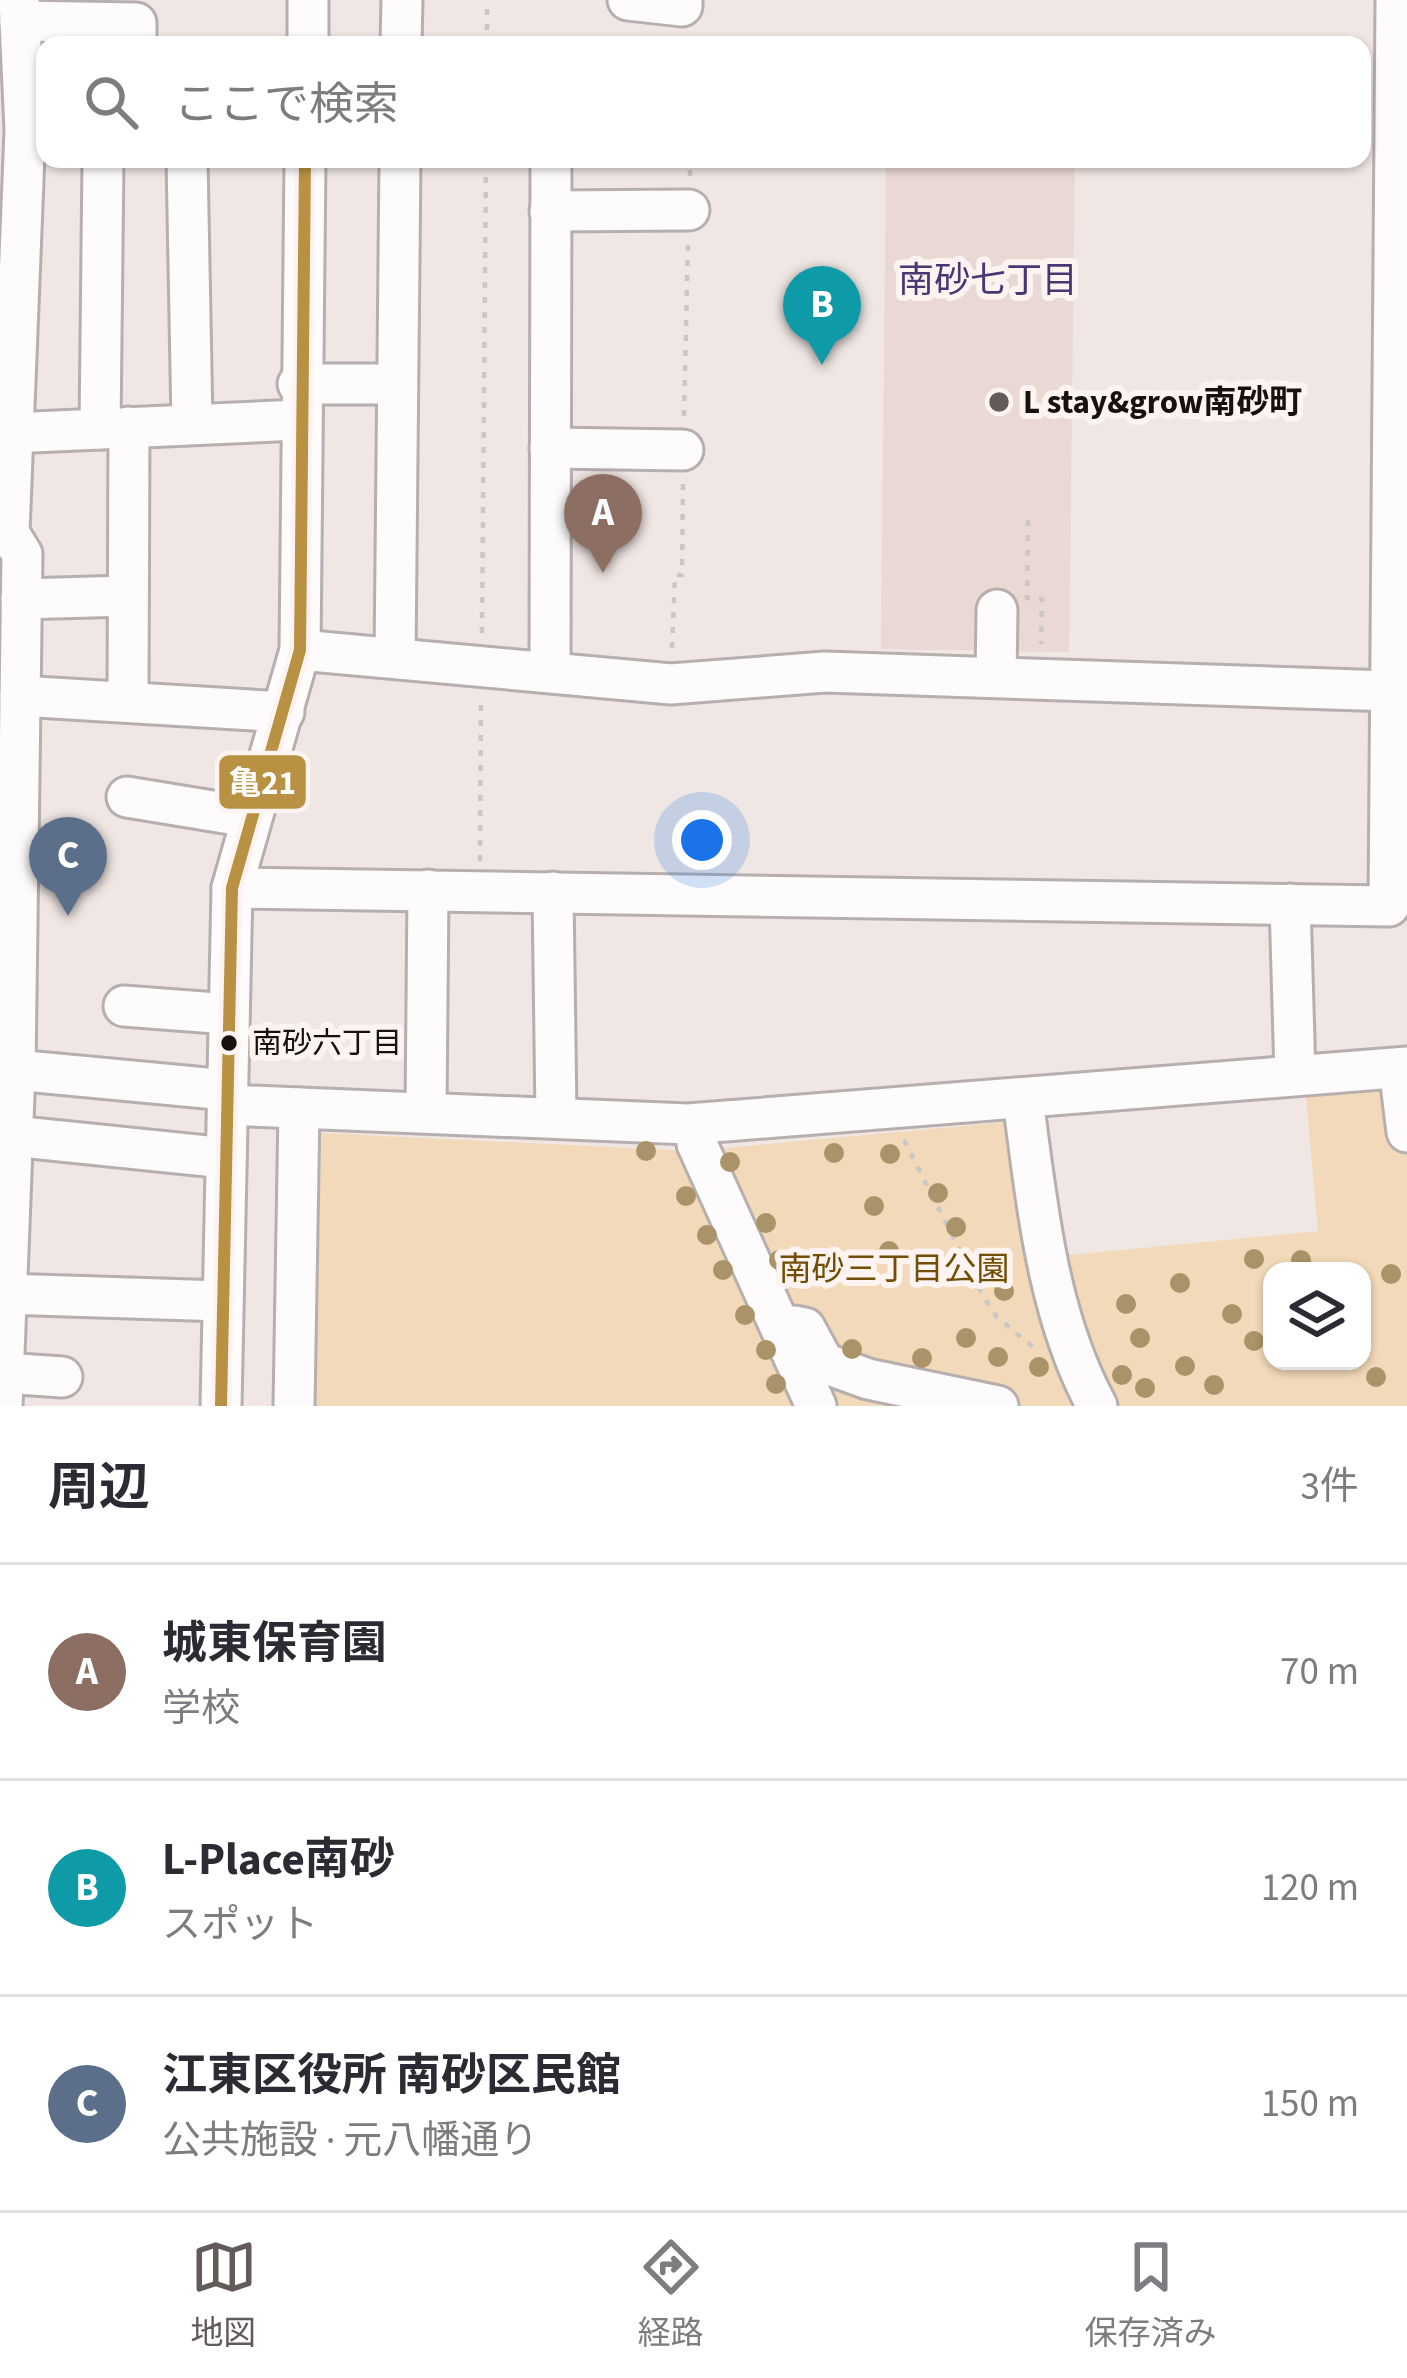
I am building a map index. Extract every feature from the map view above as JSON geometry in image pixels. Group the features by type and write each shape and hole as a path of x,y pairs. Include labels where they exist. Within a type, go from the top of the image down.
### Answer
{"street":[{"path":"308,0 308,36"},
{"path":"401,36 402,0"},
{"path":"628,0 682,6 682,0"},
{"path":"232,888 1390,906 1399,812 1390,691 1401,329 1388,78 1396,0"},
{"path":"62,1377 2,1390 16,1070 22,554 9,533 11,433 35,130 20,10 136,23 136,36"},
{"path":"103,168 128,596 128,702"},
{"path":"187,168 192,423"},
{"path":"220,1406 232,888 300,650 298,402 305,168"},
{"path":"395,658 400,168"},
{"path":"550,168 550,670"},
{"path":"550,211 689,210"},
{"path":"11,433 192,423 398,384"},
{"path":"550,448 683,450"},
{"path":"21,598 128,596"},
{"path":"996,677 998,610"},
{"path":"300,650 671,684 825,672 1390,691"},
{"path":"20,696 284,712"},
{"path":"127,797 249,817"},
{"path":"426,1112 428,890"},
{"path":"553,892 556,1117"},
{"path":"1290,904 1295,1074"},
{"path":"124,1006 229,1014"},
{"path":"16,1070 299,1108 688,1124 1295,1074 1404,1075 1407,1132"},
{"path":"294,1406 299,1108"},
{"path":"1025,1114 1043,1253 1083,1380 1097,1406"},
{"path":"12,1136 226,1158"},
{"path":"697,1144 816,1406"},
{"path":"4,1294 223,1301"},
{"path":"777,1322 805,1328 824,1363 868,1379 998,1406"}],"path":[{"path":"487,36 488,0"},
{"path":"480,891 486,168"},
{"path":"1028,520 1027,598 1042,598 1041,679"},
{"path":"897,1126 984,1298 997,1317 1038,1351"}],"shaded area":[{"path":"886,168 1075,168 1069,652 881,649"}],"green space":[{"name":"南砂三丁目公園","path":"1407,1089 1407,1406 303,1406 307,1146 322,1133 692,1151 1019,1121 1039,1258 1318,1231 1306,1097"}],"transit line":[{"name":"亀21","path":"221,1406 232,888 300,650 305,168"}],"place":[{"name":"L-Place南砂","path":"822,365"},
{"name":"L stay&grow南砂町","path":"999,402"},
{"name":"城東保育園","path":"603,573"},
{"name":"江東区役所 南砂区民館","path":"68,916"},
{"name":"南砂六丁目","path":"229,1043"}],"district":[{"name":"南砂七丁目","path":"988,280"}]}
